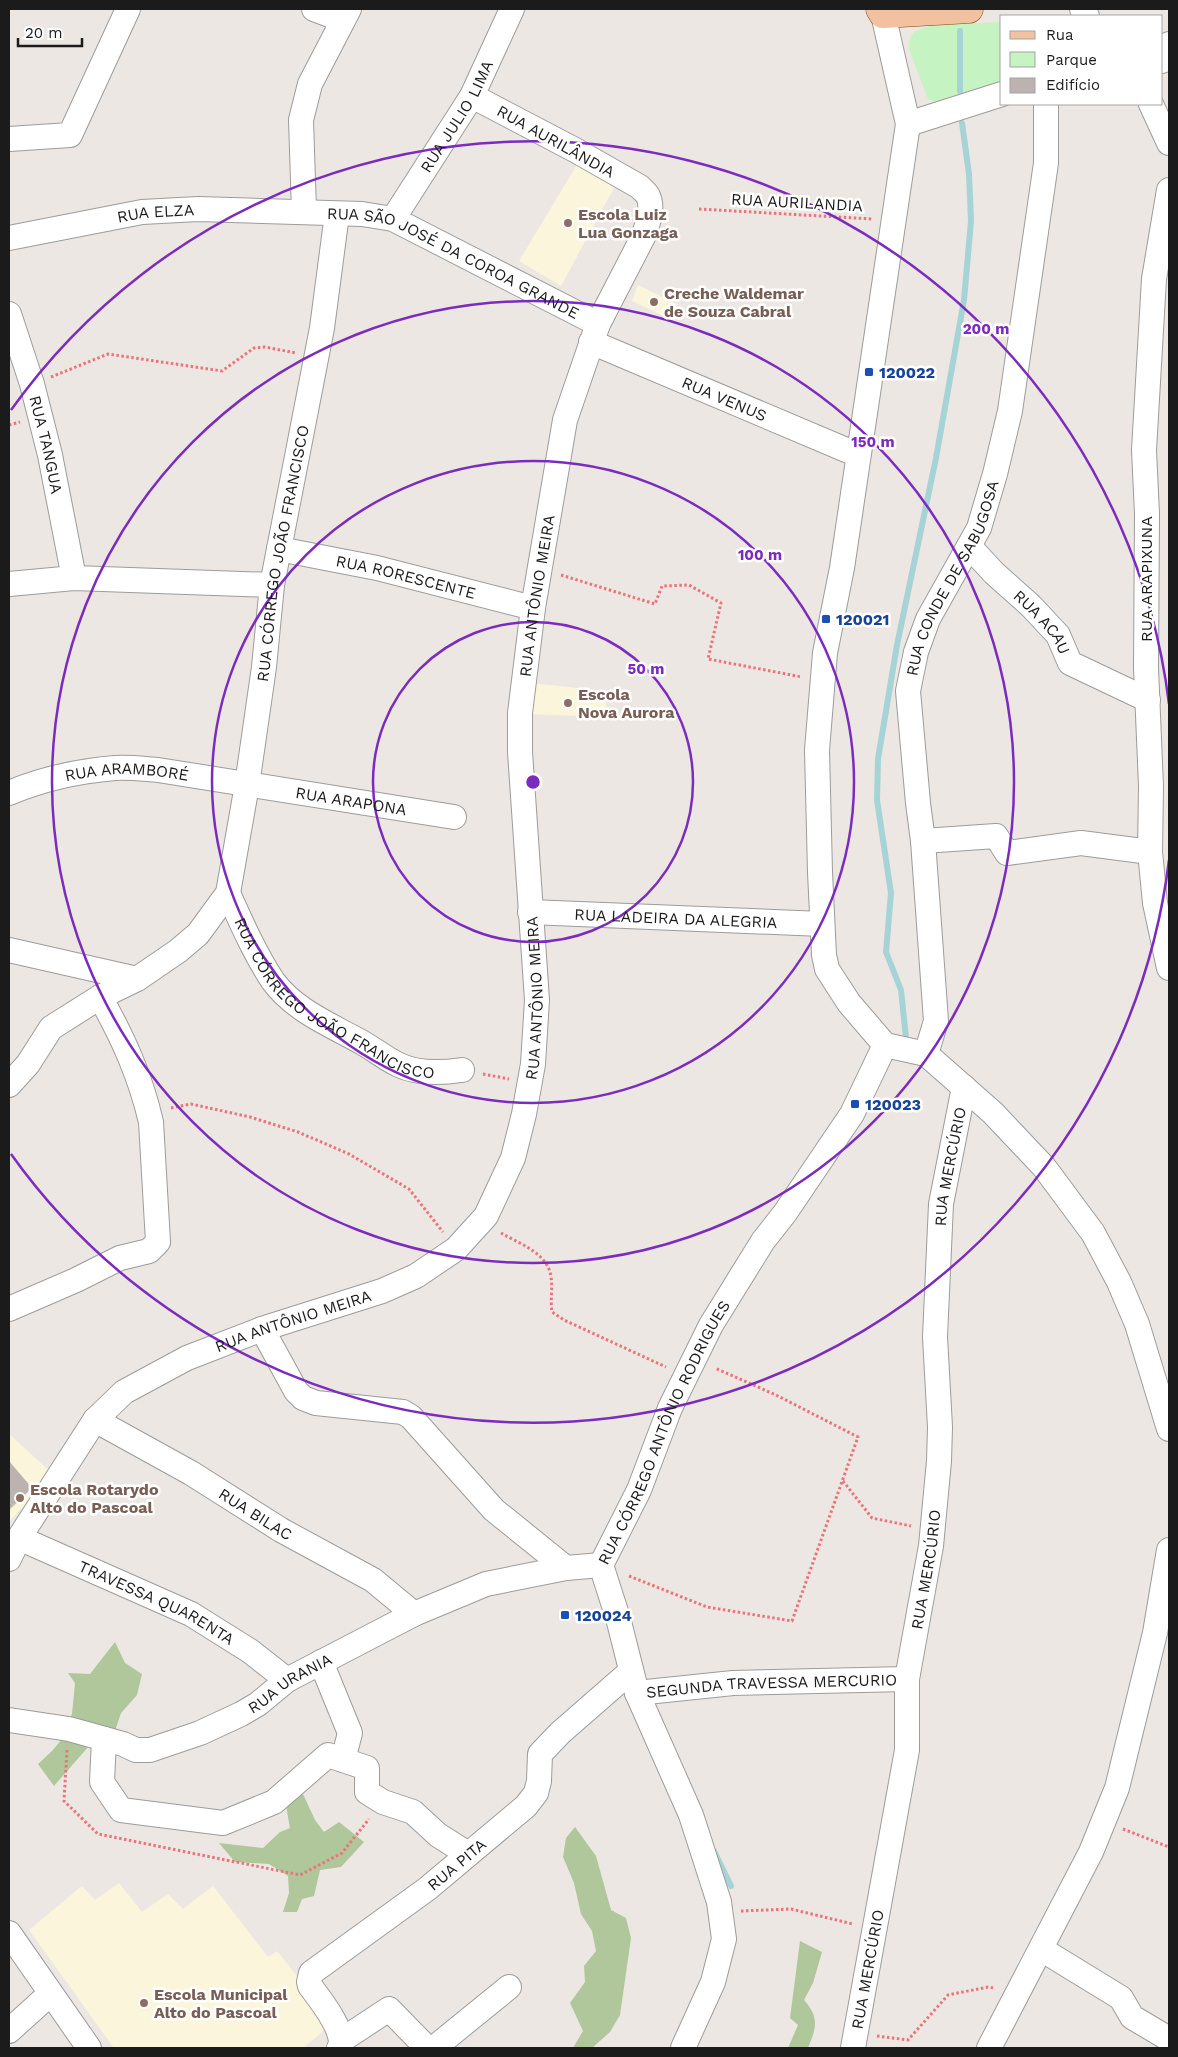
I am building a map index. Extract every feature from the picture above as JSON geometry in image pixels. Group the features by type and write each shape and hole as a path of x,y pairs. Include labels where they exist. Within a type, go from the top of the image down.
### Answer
{"main road":[{"path":"882,11 969,9"}],"street":[{"path":"9,139 70,135 128,9"},
{"path":"304,212 301,120 310,84 346,15 314,9"},
{"name":"RUA JULIO LIMA","path":"393,219 472,96 512,9"},
{"path":"882,11 908,124 842,568 825,653 817,750 822,924 827,969 849,1003 885,1044 926,1054 993,1113 1044,1167 1093,1233 1119,1282 1137,1324 1169,1429"},
{"path":"1163,59 1169,44"},
{"path":"908,124 1000,95"},
{"name":"RUA AURILÂNDIA","path":"472,96 575,150 640,187"},
{"name":"RUA CONDE DE SABUGOSA","path":"926,1054 936,1021 923,841 908,691 916,652 928,619 979,528 995,474 1010,411 1046,163 1046,105"},
{"path":"1151,105 1169,143"},
{"name":"RUA ANTÔNIO MEIRA","path":"9,1559 19,1538 95,1420 124,1392 187,1358 262,1329 382,1291 416,1276 456,1248 486,1216 513,1158 533,1064 537,1000 520,752 520,713 533,608 565,420 595,333 648,224 648,196 640,187"},
{"name":"RUA ARAPIXUNA","path":"1169,190 1154,279 1144,450 1151,786 1150,852 1155,903 1169,968"},
{"name":"RUA ELZA","path":"9,238 142,212 198,209 304,212"},
{"name":"RUA SÃO JOSÉ DA COROA GRANDE","path":"304,212 362,214 393,219 595,333"},
{"name":"RUA CÓRREGO JOÃO FRANCISCO","path":"9,1085 18,1062 51,1028 100,997 137,979 198,934 228,893 247,785 264,667 272,585 316,357 337,214"},
{"name":"RUA TANGUA","path":"9,314 32,384 50,455 74,578"},
{"name":"RUA VENUS","path":"595,333 858,455"},
{"name":"RUA ACAU","path":"969,546 1058,635 1070,663 1148,700"},
{"name":"RUA RORESCENTE","path":"279,549 377,568 533,608"},
{"path":"9,584 74,578 272,585"},
{"name":"RUA ARAMBORÉ","path":"9,792 27,785 74,774 116,768 158,770 247,785"},
{"name":"RUA ARAPONA","path":"247,785 454,817"},
{"path":"923,841 996,836 1007,853 1081,843 1150,852"},
{"name":"RUA CÓRREGO JOÃO FRANCISCO","path":"228,893 273,981 289,999 318,1019 399,1065 417,1070 445,1072 462,1070"},
{"name":"RUA LADEIRA DA ALEGRIA","path":"530,912 822,924"},
{"path":"9,950 137,979"},
{"path":"9,1309 76,1280 108,1263 120,1258 143,1253 156,1246 158,1238 149,1112 137,1072 124,1041 100,997"},
{"name":"RUA CÓRREGO ANTÔNIO RODRIGUES","path":"683,2048 714,1982 724,1939 719,1902 691,1815 634,1682 618,1618 600,1565 639,1490 670,1408 711,1325 762,1241 785,1213 852,1114 885,1044"},
{"name":"RUA MERCÚRIO","path":"855,2041 907,1750 907,1678 932,1530 939,1461 940,1427 935,1337 941,1204 964,1087"},
{"path":"262,1329 296,1391 303,1398 316,1402 403,1412 411,1417 494,1510 566,1568"},
{"name":"RUA BILAC","path":"95,1420 191,1473 281,1530 372,1580 414,1614"},
{"name":"TRAVESSA QUARENTA","path":"19,1538 191,1614 250,1651 287,1680"},
{"path":"989,2048 1091,1852 1104,1822 1116,1788 1152,1642 1169,1550"},
{"name":"RUA URANIA","path":"9,1720 69,1729 123,1744 136,1750 150,1750 200,1733 241,1714 258,1704 287,1680 414,1614 486,1584 566,1568 600,1565"},
{"path":"321,1662 350,1733 344,1760"},
{"name":"SEGUNDA TRAVESSA MERCURIO","path":"634,1682 733,1683 907,1678"},
{"name":"RUA PITA","path":"341,2044 327,2009 310,1986 311,1973 427,1889 526,1806 536,1793 540,1754 549,1744 634,1682"},
{"path":"104,1739 102,1782 121,1810 223,1823 274,1802 328,1755 367,1768 367,1792 383,1802 413,1812 438,1836 468,1854"},
{"path":"9,1933 89,2048"},
{"path":"1041,1949 1121,1998 1132,2017 1169,2038 1166,2048"},
{"path":"434,2048 509,1987"},
{"path":"9,2031 50,1994"},
{"path":"341,2044 389,2009 427,2048"}],"path":[{"name":"RUA AURILANDIA","path":"699,209 893,220"},
{"path":"32,384 108,354 222,371 254,348 265,347 316,357"},
{"path":"539,568 655,604 662,586 689,586 721,603 708,659 823,681"},
{"path":"462,1070 529,1083"},
{"path":"149,1112 191,1104 298,1132 349,1154 409,1190 456,1248"},
{"path":"481,1222 543,1258 549,1268 551,1279 550,1302 552,1312 564,1320 690,1368 776,1395 858,1437 792,1621 706,1607 600,1565"},
{"path":"842,1481 872,1518 932,1530"},
{"path":"1104,1822 1169,1847"},
{"path":"720,1912 790,1909 875,1929"},
{"path":"855,2041 908,2040 948,1995 988,1987 1019,1992"}],"shaded area":[{"name":"Escola Luiz Lua Gonzaga","path":"578,163 615,186 561,286 519,261"},
{"name":"Creche Waldemar de Souza Cabral","path":"638,285 677,304 670,319 632,301"},
{"name":"Escola Nova Aurora","path":"531,683 605,691 607,717 529,714"},
{"name":"Escola Rotarydo Alto do Pascoal","path":"9,1434 53,1474 9,1522"},
{"name":"Escola Municipal Alto do Pascoal","path":"119,1883 142,1912 168,1894 183,1909 213,1886 268,1957 277,1951 334,2022 303,2048 114,2048 29,1930 82,1886 95,1900"}],"green space":[{"path":"1000,22 1000,83 976,93 954,99 935,101 928,99 909,49 910,38 915,31 933,25"},
{"path":"115,1642 125,1663 142,1674 137,1695 121,1713 115,1731 103,1730 54,1786 38,1764 62,1739 72,1714 75,1683 68,1673 90,1674"},
{"path":"303,1794 315,1820 324,1832 339,1822 364,1842 341,1867 320,1870 314,1896 302,1899 297,1912 283,1912 289,1893 288,1876 269,1864 235,1862 219,1843 263,1848 280,1832 290,1828 286,1806"},
{"path":"575,1827 596,1856 611,1910 626,1918 631,1938 620,2015 610,2032 592,2048 573,2048 583,2031 570,2003 585,1982 584,1966 596,1951 592,1931 581,1914 574,1883 563,1857 566,1838"},
{"path":"800,1941 822,1952 813,1983 804,2000 812,2012 815,2023 808,2048 788,2048 798,2025 790,2018"}],"building":[{"path":"9,1461 32,1488 14,1505 9,1502"}],"waterway":[{"path":"960,31 960,91"},
{"path":"906,1038 901,990 886,952 891,893 877,800 878,759 897,645 936,458 964,300 971,221 969,174 962,123"},
{"path":"714,1851 731,1886"}],"place":[{"name":"Escola Luiz Lua Gonzaga","path":"568,223"},
{"name":"Creche Waldemar de Souza Cabral","path":"654,302"},
{"name":"120022","path":"869,372"},
{"name":"120021","path":"826,619"},
{"name":"Escola Nova Aurora","path":"568,703"},
{"name":"120023","path":"855,1104"},
{"name":"Escola Rotarydo Alto do Pascoal","path":"20,1498"},
{"name":"120024","path":"565,1615"},
{"name":"Escola Municipal Alto do Pascoal","path":"144,2003"}]}
